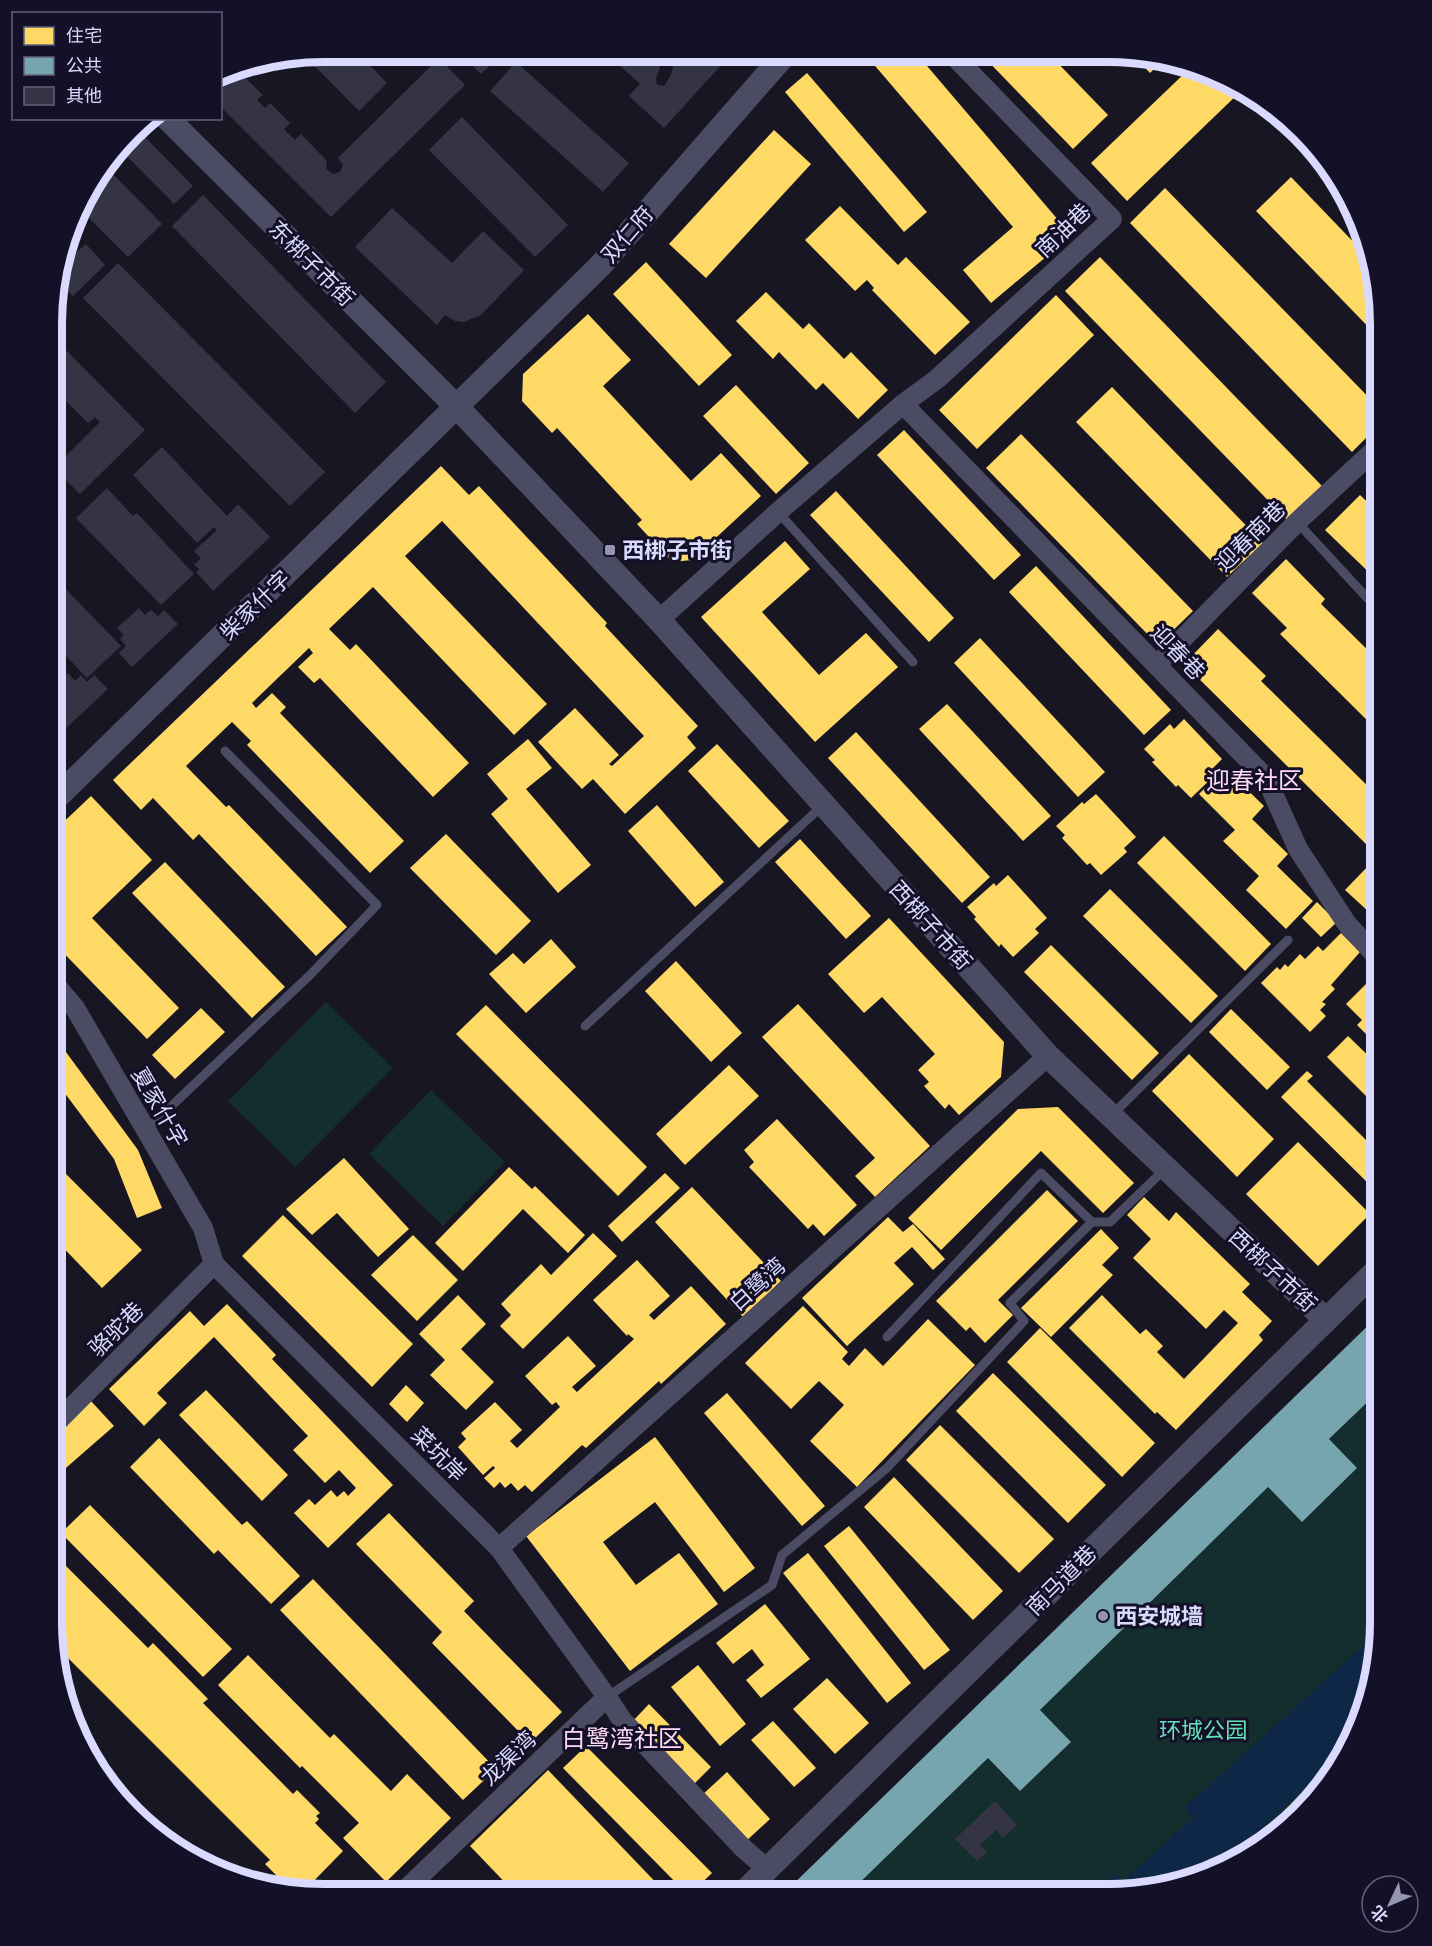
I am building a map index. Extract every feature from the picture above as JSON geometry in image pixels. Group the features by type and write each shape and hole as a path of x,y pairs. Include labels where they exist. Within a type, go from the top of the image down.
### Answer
{"street":[{"name":"双仁府","path":"457,407 600,266 778,62"},
{"name":"南油巷","path":"903,404 937,379 1112,219 960,62"},
{"name":"东梆子市街","path":"169,120 457,407"},
{"path":"659,620 778,512 903,404"},
{"name":"迎春巷","path":"903,404 1266,778 1298,849 1347,924 1370,949"},
{"name":"西梆子市街","path":"457,407 659,620 1048,1056 1325,1319"},
{"name":"柴家什字","path":"62,792 457,407"},
{"name":"迎春南巷","path":"1157,665 1297,522 1370,462"},
{"name":"夏家什字","path":"62,993 75,1008 203,1228 214,1264"},
{"name":"白鹭湾","path":"499,1548 1048,1056"},
{"name":"菜坑岸","path":"214,1264 499,1548 607,1697"},
{"name":"骆驼巷","path":"62,1417 214,1264"},
{"name":"南马道巷","path":"752,1884 1370,1276"},
{"path":"607,1697 622,1720 742,1847 767,1869"},
{"name":"龙渠湾","path":"411,1884 607,1697"}],"lane":[{"path":"778,512 913,662"},
{"path":"1297,522 1370,601"},
{"path":"146,1130 310,975 377,905 225,751"},
{"path":"585,1026 824,805"},
{"path":"1111,1116 1288,940"},
{"path":"887,1337 1041,1173 1092,1222 1110,1222 1166,1168"},
{"path":"607,1697 771,1585 782,1555 887,1468 1024,1321 1010,1304 1092,1222"}],"green space":[{"path":"326,1002 393,1068 295,1167 228,1101"},
{"path":"431,1090 505,1162 443,1226 369,1154"},
{"name":"环城公园","path":"1370,1400 1370,1640 1362,1690 1351,1723 1326,1768 1294,1808 1254,1840 1224,1858 1193,1871 1143,1882 1126,1884 858,1884 988,1758 1020,1791 1071,1742 1040,1710 1268,1487 1302,1521 1357,1468 1329,1439"}],"water":[{"path":"1370,1640 1357,1707 1335,1754 1328,1766 1242,1847 1209,1865 1176,1876 1126,1884 1104,1884 1115,1873 1123,1882 1193,1817 1185,1807"}],"building: 住宅":[{"path":"872,62 924,62 1065,228 1053,239 1059,246 991,303 963,270 1013,227"},
{"path":"989,62 1057,62 1108,115 1073,149"},
{"path":"1141,64 1157,66 1150,73"},
{"path":"807,73 927,212 904,232 785,92"},
{"path":"1185,73 1209,81 1237,95 1127,201 1091,163"},
{"path":"774,130 811,164 706,278 669,244"},
{"path":"1291,177 1360,249 1368,289 1370,329 1256,211"},
{"path":"1165,188 1370,399 1370,434 1352,452 1130,223"},
{"path":"840,206 898,265 906,257 970,322 935,355 872,290 874,288 867,280 855,291 805,240"},
{"path":"1100,257 1322,486 1287,520 1065,291"},
{"path":"646,262 732,355 699,386 613,294"},
{"path":"766,292 803,329 809,323 844,359 851,352 888,390 858,419 823,383 816,390 779,352 773,359 736,321"},
{"path":"1056,295 1094,335 977,449 939,410"},
{"path":"588,314 631,360 603,386 691,481 721,453 761,496 692,560 672,562 637,524 642,520 557,428 552,433 522,401 523,374"},
{"path":"736,385 809,463 776,494 703,416"},
{"path":"1112,387 1263,543 1227,577 1076,422"},
{"path":"904,430 1021,555 994,580 877,455"},
{"path":"1021,434 1193,611 1158,645 986,468"},
{"path":"441,466 469,495 479,486 607,623 605,626 698,726 687,737 696,748 625,814 593,779 582,789 538,742 575,708 619,755 609,764 612,766 644,736 442,521 405,556 547,704 514,735 373,587 329,629 350,650 356,644 469,763 433,797 320,678 314,683 298,667 313,653 309,648 252,703 256,708 272,693 286,707 280,713 404,841 370,873 247,745 251,741 232,722 186,766 226,807 229,805 347,927 316,956 199,834 193,840 153,798 141,810 113,780"},
{"path":"836,491 954,618 929,642 810,515"},
{"path":"1360,495 1370,505 1370,573 1325,530"},
{"path":"785,541 810,569 762,612 819,675 866,633 898,667 815,742 701,617"},
{"path":"1286,559 1325,599 1321,604 1370,652 1370,723 1280,634 1287,628 1252,593"},
{"path":"1036,566 1171,710 1144,735 1009,592"},
{"path":"1218,629 1266,676 1261,681 1370,788 1370,848 1184,664"},
{"path":"980,638 1105,772 1078,797 954,663"},
{"path":"947,704 1051,816 1023,841 919,729"},
{"path":"1184,719 1222,759 1212,769 1217,773 1191,798 1178,785 1176,787 1152,762 1155,760 1144,749 1170,724 1174,729"},
{"path":"856,732 990,877 962,903 828,758"},
{"path":"528,739 552,768 526,789 591,865 558,893 491,814 508,799 487,774"},
{"path":"717,744 789,821 759,848 688,771"},
{"path":"1225,768 1264,806 1252,819 1288,854 1277,866 1313,901 1286,929 1246,890 1259,876 1223,841 1235,830 1199,794"},
{"path":"1096,794 1136,837 1124,848 1127,852 1101,875 1090,863 1087,865 1062,838 1065,835 1056,826 1082,802 1084,804"},
{"path":"91,796 152,860 92,918 179,1008 147,1039 62,951 62,824"},
{"path":"657,805 724,882 695,907 628,831"},
{"path":"446,834 531,921 496,955 410,868"},
{"path":"1164,836 1271,944 1245,971 1137,863"},
{"path":"800,839 871,916 846,939 775,862"},
{"path":"165,862 285,987 252,1018 132,893"},
{"path":"1370,864 1370,913 1345,890"},
{"path":"1008,875 1047,918 1035,929 1039,933 1013,957 1001,944 999,947 974,919 976,917 967,907 994,883 996,886"},
{"path":"1110,889 1218,996 1191,1023 1083,916"},
{"path":"1317,902 1337,922 1321,937 1302,918"},
{"path":"889,918 1004,1042 1001,1077 959,1115 949,1104 945,1109 924,1086 929,1082 918,1070 935,1054 882,997 864,1013 828,974"},
{"path":"1341,933 1360,952 1331,985 1335,989 1322,1002 1326,1004 1320,1010 1326,1016 1310,1032 1261,983 1277,967 1280,970 1285,964 1288,967 1300,954 1305,959 1318,946 1323,951"},
{"path":"551,939 576,967 526,1013 489,974 513,953 524,964"},
{"path":"1051,945 1159,1053 1132,1080 1024,972"},
{"path":"676,961 742,1033 711,1062 645,991"},
{"path":"1370,980 1370,1038 1357,1025 1362,1020 1346,1004"},
{"path":"798,1004 930,1146 875,1197 855,1176 875,1158 762,1037"},
{"path":"486,1005 647,1167 618,1196 456,1034"},
{"path":"201,1008 225,1032 175,1079 152,1055"},
{"path":"1231,1009 1290,1067 1267,1090 1209,1032"},
{"path":"1348,1036 1370,1057 1370,1100 1327,1057"},
{"path":"62,1047 138,1150 162,1208 137,1218 114,1159 62,1089"},
{"path":"1189,1054 1274,1139 1237,1177 1152,1091"},
{"path":"729,1065 759,1096 685,1165 656,1134"},
{"path":"1307,1071 1313,1076 1307,1081 1370,1144 1370,1185 1281,1097"},
{"path":"1058,1107 1134,1183 1103,1213 1041,1151 941,1250 908,1218 1018,1109"},
{"path":"777,1119 857,1205 824,1236 813,1224 808,1229 749,1167 754,1162 744,1150"},
{"path":"1298,1142 1370,1214 1318,1266 1246,1194"},
{"path":"344,1158 409,1229 378,1257 337,1213 312,1235 286,1209"},
{"path":"509,1167 532,1189 535,1186 585,1235 568,1253 523,1209 463,1271 435,1243"},
{"path":"62,1170 142,1250 102,1288 62,1246"},
{"path":"665,1173 680,1188 622,1242 608,1226"},
{"path":"692,1187 781,1281 743,1317 655,1222"},
{"path":"1047,1190 1078,1221 998,1300 1013,1315 985,1343 970,1327 966,1331 936,1301"},
{"path":"1144,1197 1169,1221 1176,1212 1250,1284 1242,1292 1272,1321 1259,1335 1263,1340 1176,1430 1157,1412 1155,1414 1069,1328 1102,1295 1140,1334 1146,1329 1163,1346 1157,1352 1184,1379 1238,1323 1224,1310 1206,1329 1133,1258 1151,1239 1127,1215"},
{"path":"283,1215 413,1344 372,1387 242,1256"},
{"path":"888,1217 903,1232 913,1224 945,1259 933,1270 912,1247 894,1263 914,1284 847,1346 802,1298"},
{"path":"1101,1229 1119,1248 1102,1265 1113,1275 1051,1337 1021,1308"},
{"path":"593,1233 617,1256 523,1349 500,1326 511,1315 501,1304 541,1264 551,1275"},
{"path":"413,1235 458,1280 417,1321 371,1275"},
{"path":"637,1260 670,1296 649,1315 654,1320 691,1286 726,1324 661,1384 659,1381 586,1448 582,1445 532,1492 525,1485 518,1491 511,1483 505,1488 500,1482 494,1488 484,1478 495,1468 493,1466 483,1475 458,1447 466,1439 461,1433 495,1402 522,1430 510,1441 517,1448 560,1407 556,1402 552,1405 525,1376 568,1336 596,1366 572,1387 577,1392 634,1339 628,1334 627,1336 593,1300"},
{"path":"458,1295 486,1324 461,1349 494,1382 466,1410 430,1375 445,1360 419,1334"},
{"path":"227,1304 276,1355 272,1359 393,1485 328,1548 294,1513 309,1499 315,1505 331,1490 337,1497 344,1491 348,1496 356,1488 339,1470 325,1483 293,1450 308,1436 214,1337 157,1393 167,1403 144,1426 109,1389 190,1311 204,1326"},
{"path":"803,1306 848,1352 842,1359 849,1366 865,1348 883,1366 928,1319 975,1365 857,1487 810,1441 844,1405 819,1381 791,1409 745,1363"},
{"path":"1040,1328 1155,1443 1122,1477 1007,1362"},
{"path":"993,1373 1106,1485 1068,1523 956,1411"},
{"path":"406,1385 424,1403 407,1422 389,1404"},
{"path":"206,1390 288,1475 262,1501 179,1415"},
{"path":"727,1393 825,1506 802,1526 704,1413"},
{"path":"91,1401 114,1426 62,1471 62,1426"},
{"path":"940,1425 1054,1539 1019,1573 906,1460"},
{"path":"655,1437 755,1568 724,1592 655,1502 603,1542 636,1585 679,1553 718,1604 630,1671 526,1536"},
{"path":"159,1438 242,1525 247,1521 300,1576 271,1604 218,1550 214,1554 130,1467"},
{"path":"894,1477 1003,1591 973,1620 864,1507"},
{"path":"90,1505 232,1649 203,1677 62,1532"},
{"path":"389,1513 474,1601 464,1611 562,1712 530,1743 432,1643 442,1632 356,1544"},
{"path":"849,1526 950,1650 924,1670 824,1546"},
{"path":"808,1553 911,1683 887,1703 783,1573"},
{"path":"62,1562 148,1648 153,1643 208,1699 203,1703 293,1794 297,1790 320,1813 316,1816 319,1819 315,1823 343,1851 311,1884 282,1881 265,1864 270,1860 64,1654"},
{"path":"313,1579 496,1769 463,1800 280,1610"},
{"path":"765,1604 810,1659 761,1698 746,1680 764,1665 752,1649 733,1664 716,1643"},
{"path":"248,1655 330,1738 334,1734 391,1791 407,1774 451,1818 386,1882 343,1838 359,1823 302,1766 300,1768 218,1685"},
{"path":"698,1665 746,1724 720,1746 671,1687"},
{"path":"827,1678 869,1723 835,1754 793,1709"},
{"path":"649,1704 711,1767 691,1787 630,1724"},
{"path":"773,1721 816,1768 794,1787 751,1740"},
{"path":"586,1746 712,1873 700,1884 677,1884 563,1768"},
{"path":"548,1770 657,1884 506,1884 470,1846"},
{"path":"727,1772 770,1819 743,1844 700,1797"}],"building: 公共":[{"name":"西安城墙","path":"1370,1324 1370,1400 1329,1439 1357,1468 1302,1522 1268,1487 1040,1710 1071,1742 1020,1791 988,1758 858,1884 793,1884"}],"building: 其他":[{"path":"311,62 367,62 387,83 359,111"},
{"path":"435,62 443,62 465,85 331,217 222,108 222,81 241,74 263,95 257,100 265,108 270,103 290,123 284,129 295,140 301,134 327,161 326,169 333,174 340,172 343,165 338,158"},
{"path":"469,62 494,62 481,74"},
{"path":"516,62 629,163 603,192 490,91"},
{"path":"616,62 662,62 656,78 657,85 664,86 678,62 724,62 664,128 629,96 640,84"},
{"path":"462,117 568,225 535,257 429,150"},
{"path":"142,134 193,186 174,204 124,153"},
{"path":"111,172 162,224 128,257 85,214"},
{"path":"203,195 386,382 355,413 172,226"},
{"path":"392,208 452,263 483,231 524,270 481,315 464,322 455,321 445,315 437,325 355,247"},
{"path":"86,244 105,265 73,296 64,288 70,259"},
{"path":"118,263 325,472 290,506 83,298"},
{"path":"62,346 145,430 80,494 62,476 62,460 100,422 95,417 88,423 62,397"},
{"path":"162,447 227,516 238,504 270,537 213,591 196,572 199,569 194,565 201,558 194,551 217,530 214,527 197,543 133,475"},
{"path":"107,488 133,516 137,513 194,574 161,605 76,518"},
{"path":"62,585 121,646 87,678 62,652"},
{"path":"139,608 145,615 151,610 158,616 164,610 178,624 132,667 119,653 126,646 120,639 124,635 117,628"},
{"path":"68,673 75,681 81,675 87,682 94,675 108,689 62,732 62,679"},
{"path":"995,1801 1017,1825 1003,1838 996,1830 980,1845 987,1852 977,1861 955,1839"}],"place":[{"name":"西梆子市街","path":"610,550"},
{"name":"西安城墙","path":"1103,1616"}],"district":[{"name":"迎春社区","path":"1254,781"},
{"name":"白鹭湾社区","path":"622,1739"}]}
